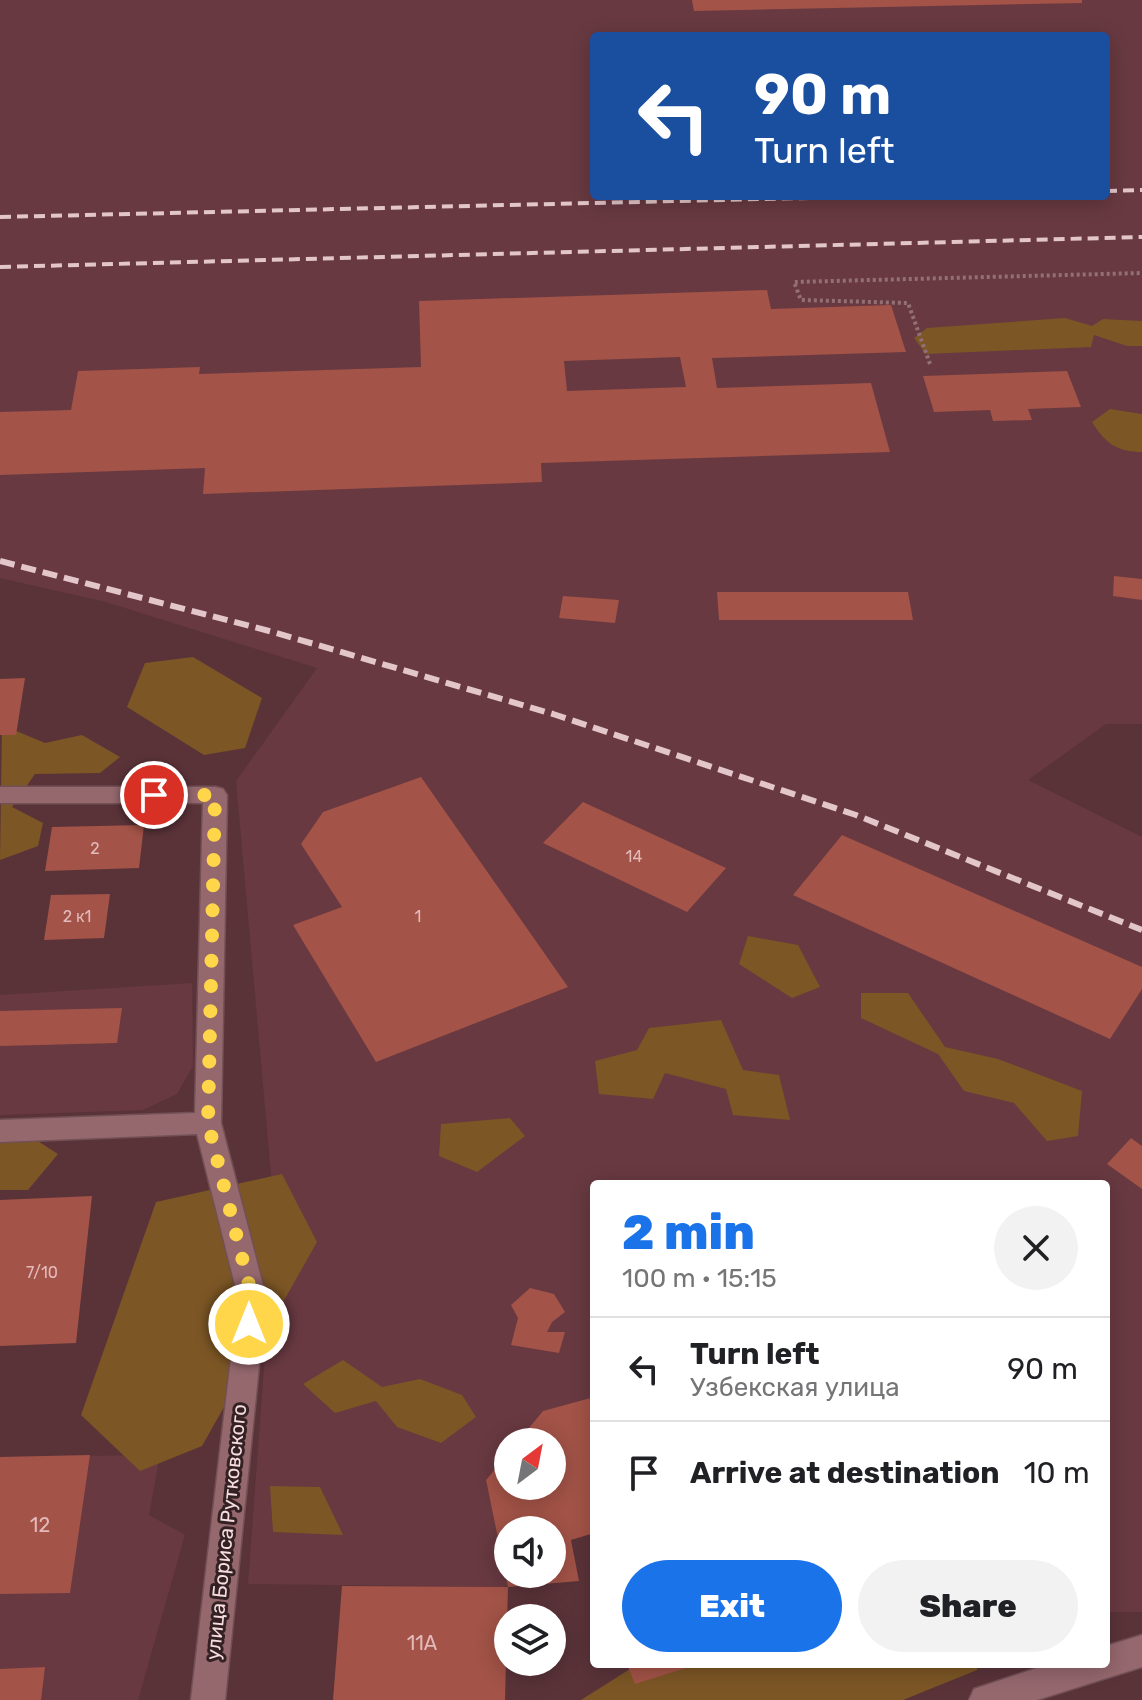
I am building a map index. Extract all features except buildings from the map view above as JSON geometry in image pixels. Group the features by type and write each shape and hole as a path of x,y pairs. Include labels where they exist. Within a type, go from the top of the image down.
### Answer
{"street":[{"name":"улица Бориса Рутковского","path":"0,795 215,795 208,1123 252,1297 208,1700"},
{"path":"0,1131 208,1123"},
{"path":"1110,1661 1142,1651"},
{"path":"986,1700 1087,1668"}],"path":[{"path":"930,364 908,303 801,300 794,282 1142,273"}],"shaded area":[{"path":"0,0 1142,0 1142,724 1106,724 1028,780 1142,837 1142,1612 1110,1612 1110,1180 590,1180 590,1398 543,1411 529,1428 494,1428 494,1471 486,1480 494,1519 494,1587 248,1584 275,1219 236,781 317,668 106,602 0,578"},
{"path":"1065,318 1092,326 1103,319 1142,321 1142,346 1127,346 1094,335 1091,347 926,354 914,338 927,328"},
{"path":"1110,409 1142,414 1142,452 1119,448 1107,441 1097,429 1092,422"},
{"path":"193,657 262,698 245,748 204,755 127,707 145,663"},
{"path":"2,725 45,743 82,735 120,757 100,773 35,774 12,807 43,823 38,846 0,860"},
{"path":"748,936 798,945 820,987 792,998 739,964"},
{"path":"192,983 193,1066 177,1094 143,1110 0,1115 0,995"},
{"path":"861,993 908,993 945,1047 998,1059 1082,1091 1078,1136 1047,1141 1014,1103 964,1091 938,1054 861,1018"},
{"path":"721,1020 743,1070 779,1075 790,1120 733,1115 726,1089 665,1073 653,1099 599,1094 595,1061 637,1050 649,1028"},
{"path":"510,1118 525,1136 477,1172 439,1156 441,1124"},
{"path":"0,1138 33,1138 58,1154 28,1190 0,1190"},
{"path":"282,1174 317,1242 202,1446 140,1471 81,1415 156,1202"},
{"path":"343,1360 382,1387 420,1379 462,1395 476,1417 441,1443 397,1427 376,1401 335,1413 303,1384"},
{"path":"160,1455 149,1515 185,1535 138,1700 0,1700 0,1457"},
{"path":"270,1486 320,1487 343,1535 273,1532"},
{"path":"632,1668 977,1668 903,1700 581,1700"}],"railway":[{"path":"1110,191 1142,190"},
{"path":"0,217 720,200"},
{"path":"0,267 1142,237"},
{"path":"0,561 273,632 553,714 856,815 1142,930"}],"route":[{"path":"154,795 215,795 208,1123 252,1297 249,1324"}]}
